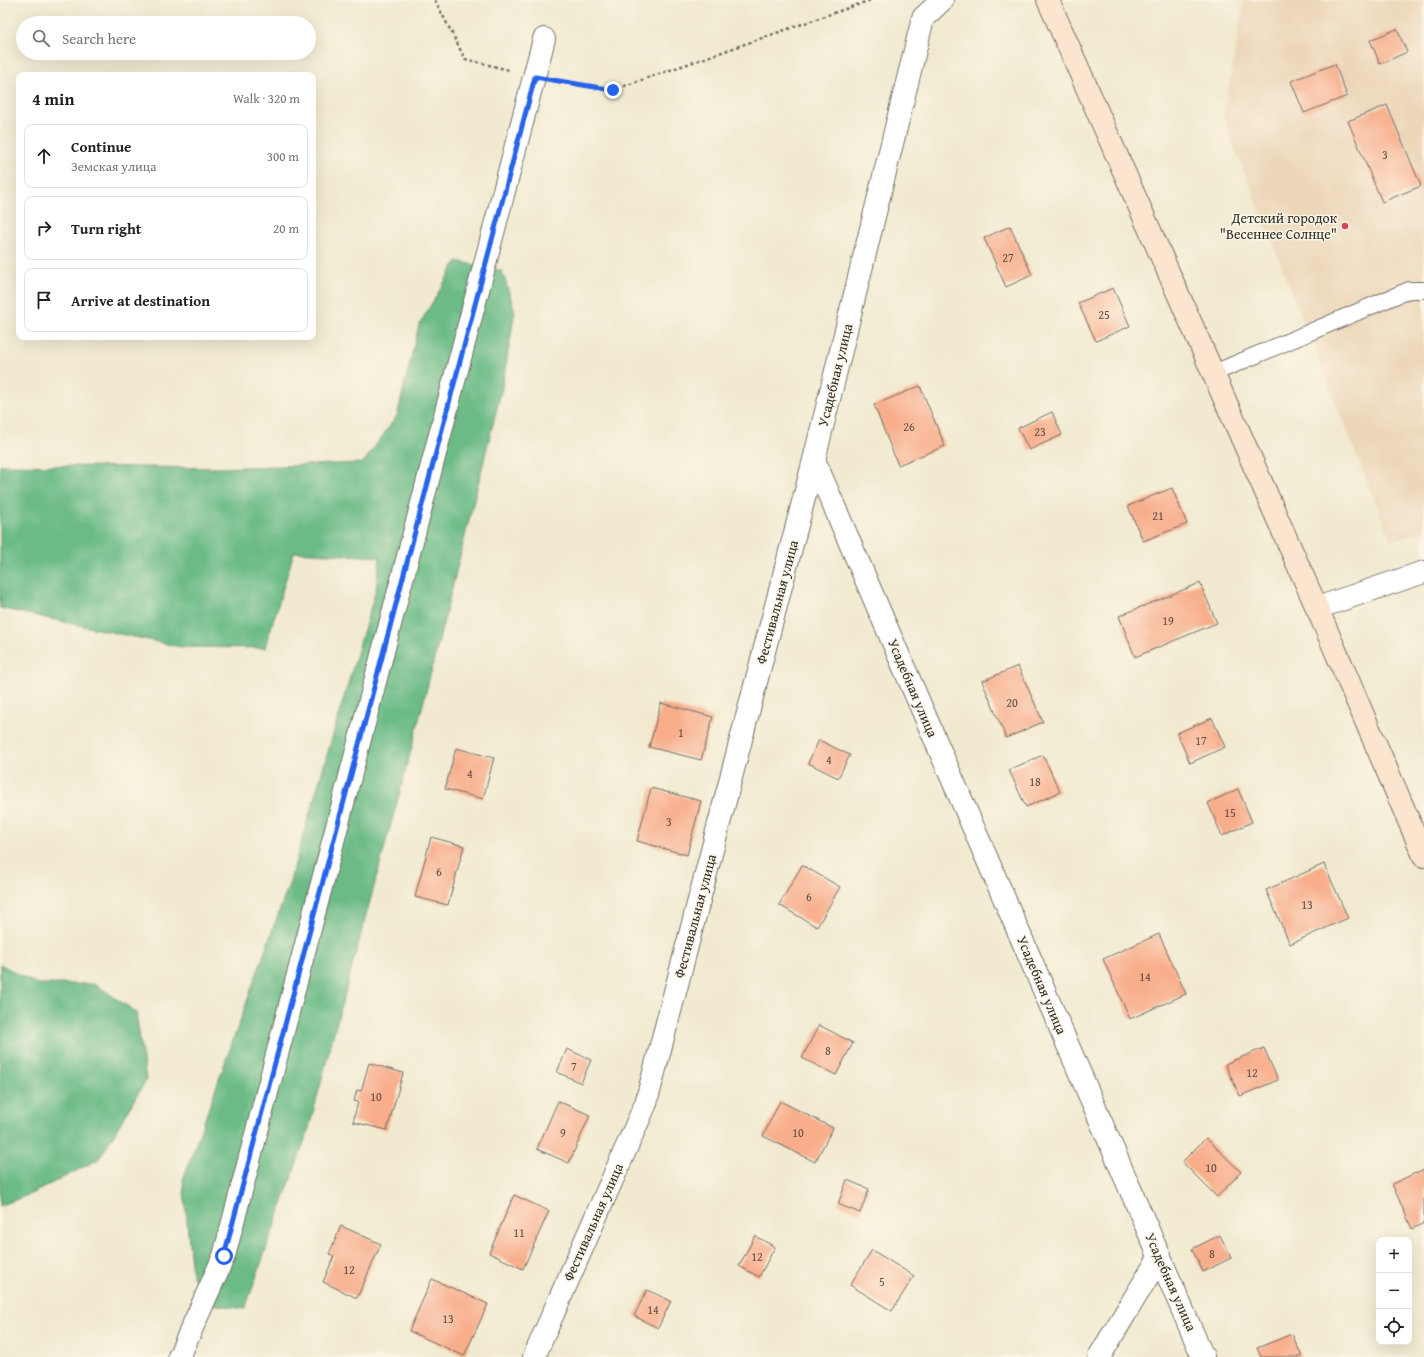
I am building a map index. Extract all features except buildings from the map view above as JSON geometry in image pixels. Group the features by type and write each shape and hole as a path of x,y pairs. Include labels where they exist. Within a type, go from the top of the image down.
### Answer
{"street":[{"name":"Усадебная улица","path":"942,0 923,18 814,460 1203,1357"},
{"path":"1048,0 1317,608 1424,856"},
{"path":"179,1357 224,1256 544,40"},
{"name":"Фестивальная улица","path":"534,1357 646,1103 814,460"},
{"path":"1317,608 1424,572"},
{"path":"1099,1357 1160,1256"}],"lane":[{"path":"1214,374 1409,290 1424,290"}],"path":[{"path":"435,0 465,59 535,77 613,90 871,0"}],"shaded area":[{"name":"Детский городок \"Весеннее Солнце\"","path":"1244,0 1424,0 1424,531 1391,542 1223,118"}],"green space":[{"path":"457,261 502,271 515,311 502,388 415,736 309,1128 245,1309 210,1304 192,1275 183,1180 289,884 376,589 380,557 294,552 265,648 181,647 0,608 0,465 218,468 363,463 397,416 419,325"},
{"path":"0,964 36,984 95,984 136,1012 146,1080 99,1159 33,1193 0,1206"}],"place":[{"name":"Детский городок \"Весеннее Солнце\"","path":"1345,226"}],"route":[{"path":"224,1256 535,77 613,90"}]}
